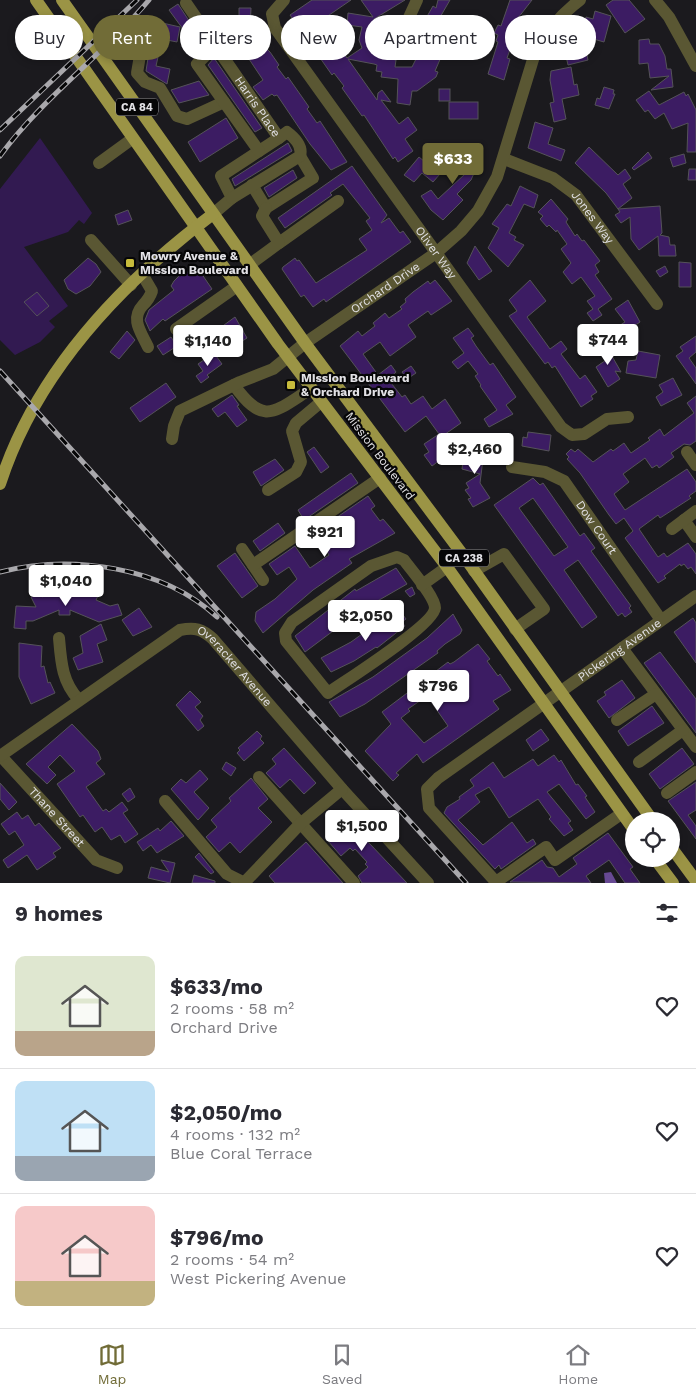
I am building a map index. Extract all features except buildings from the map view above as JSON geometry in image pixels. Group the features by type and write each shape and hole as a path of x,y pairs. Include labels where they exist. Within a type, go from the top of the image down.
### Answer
{"main road":[{"name":"Mission Boulevard","path":"36,0 132,139 287,356 447,567 625,819"},
{"name":"Mission Boulevard","path":"62,0 305,344 474,571 647,812"},
{"path":"0,463 31,399 71,350 114,300 195,227 213,214"},
{"path":"0,484 6,464 26,418 71,350"},
{"path":"680,859 696,881"},
{"path":"661,867 673,883"}],"street":[{"name":"Oliver Way","path":"284,0 272,14 275,28 561,427 572,435 584,434 607,419 628,417"},
{"path":"411,15 418,0"},
{"name":"Orchard Drive","path":"172,439 174,426 180,411 273,369 287,356 436,253 461,231 478,212 497,177 535,53 554,23 580,0"},
{"path":"655,0 668,18 696,66"},
{"name":"Harris Place","path":"186,3 194,15"},
{"path":"140,60 138,72 145,82 160,88 177,116 187,119 224,102"},
{"path":"201,60 197,64 259,151"},
{"name":"Harris Place","path":"225,60 279,138 221,176 232,198"},
{"path":"279,138 287,132 294,138 300,148 300,156 313,178 266,208 262,216 279,243"},
{"path":"99,163 132,139"},
{"path":"213,214 232,198 300,156"},
{"name":"Jones Way","path":"504,159 553,178 576,195 657,304"},
{"path":"252,185 266,208"},
{"path":"249,265 338,201"},
{"path":"91,240 131,285"},
{"path":"142,274 152,291 149,299 138,311 136,321 148,347"},
{"path":"176,329 237,286"},
{"path":"234,385 248,404 268,412 281,408 312,388"},
{"path":"268,490 296,472 300,457 292,437 292,431 296,423 322,402"},
{"path":"687,452 696,465"},
{"name":"Dow Court","path":"512,467 545,472 564,481 661,620"},
{"path":"254,565 380,478"},
{"path":"672,529 696,511"},
{"path":"684,520 696,537"},
{"path":"242,549 263,580"},
{"path":"474,571 504,554 544,609 515,629"},
{"path":"397,557 404,560 422,585 433,600 435,610 430,618 414,632 328,693 286,641 285,634 292,622 371,566 397,557"},
{"path":"422,585 447,567"},
{"name":"Pickering Avenue","path":"621,814 555,860 546,847 496,882 428,808 427,789 438,778 696,596"},
{"name":"Overacker Avenue","path":"0,756 180,630 190,628 203,630 213,639 342,789 428,883"},
{"path":"59,638 66,683 79,700"},
{"path":"622,648 696,747"},
{"path":"616,720 656,694"},
{"path":"639,762 683,730"},
{"name":"Thane Street","path":"0,756 96,860 117,868"},
{"path":"667,793 696,772"},
{"path":"259,777 354,883"},
{"path":"164,801 227,874 249,881 300,824 342,789"}],"shaded area":[{"path":"40,138 92,213 84,224 79,220 68,232 24,247 68,306 49,321 55,327 40,342 15,355 0,340 0,189"},
{"path":"611,872 617,883 605,883 604,873"}],"railway":[{"path":"0,130 137,0"},
{"path":"0,156 53,96 149,0"},
{"path":"0,371 466,883"},
{"path":"0,572 56,564 114,569 143,576 170,586 195,600 217,617"}],"place":[{"name":"Mowry Avenue & Mission Boulevard","path":"130,263"},
{"name":"Mission Boulevard & Orchard Drive","path":"291,385"}]}
